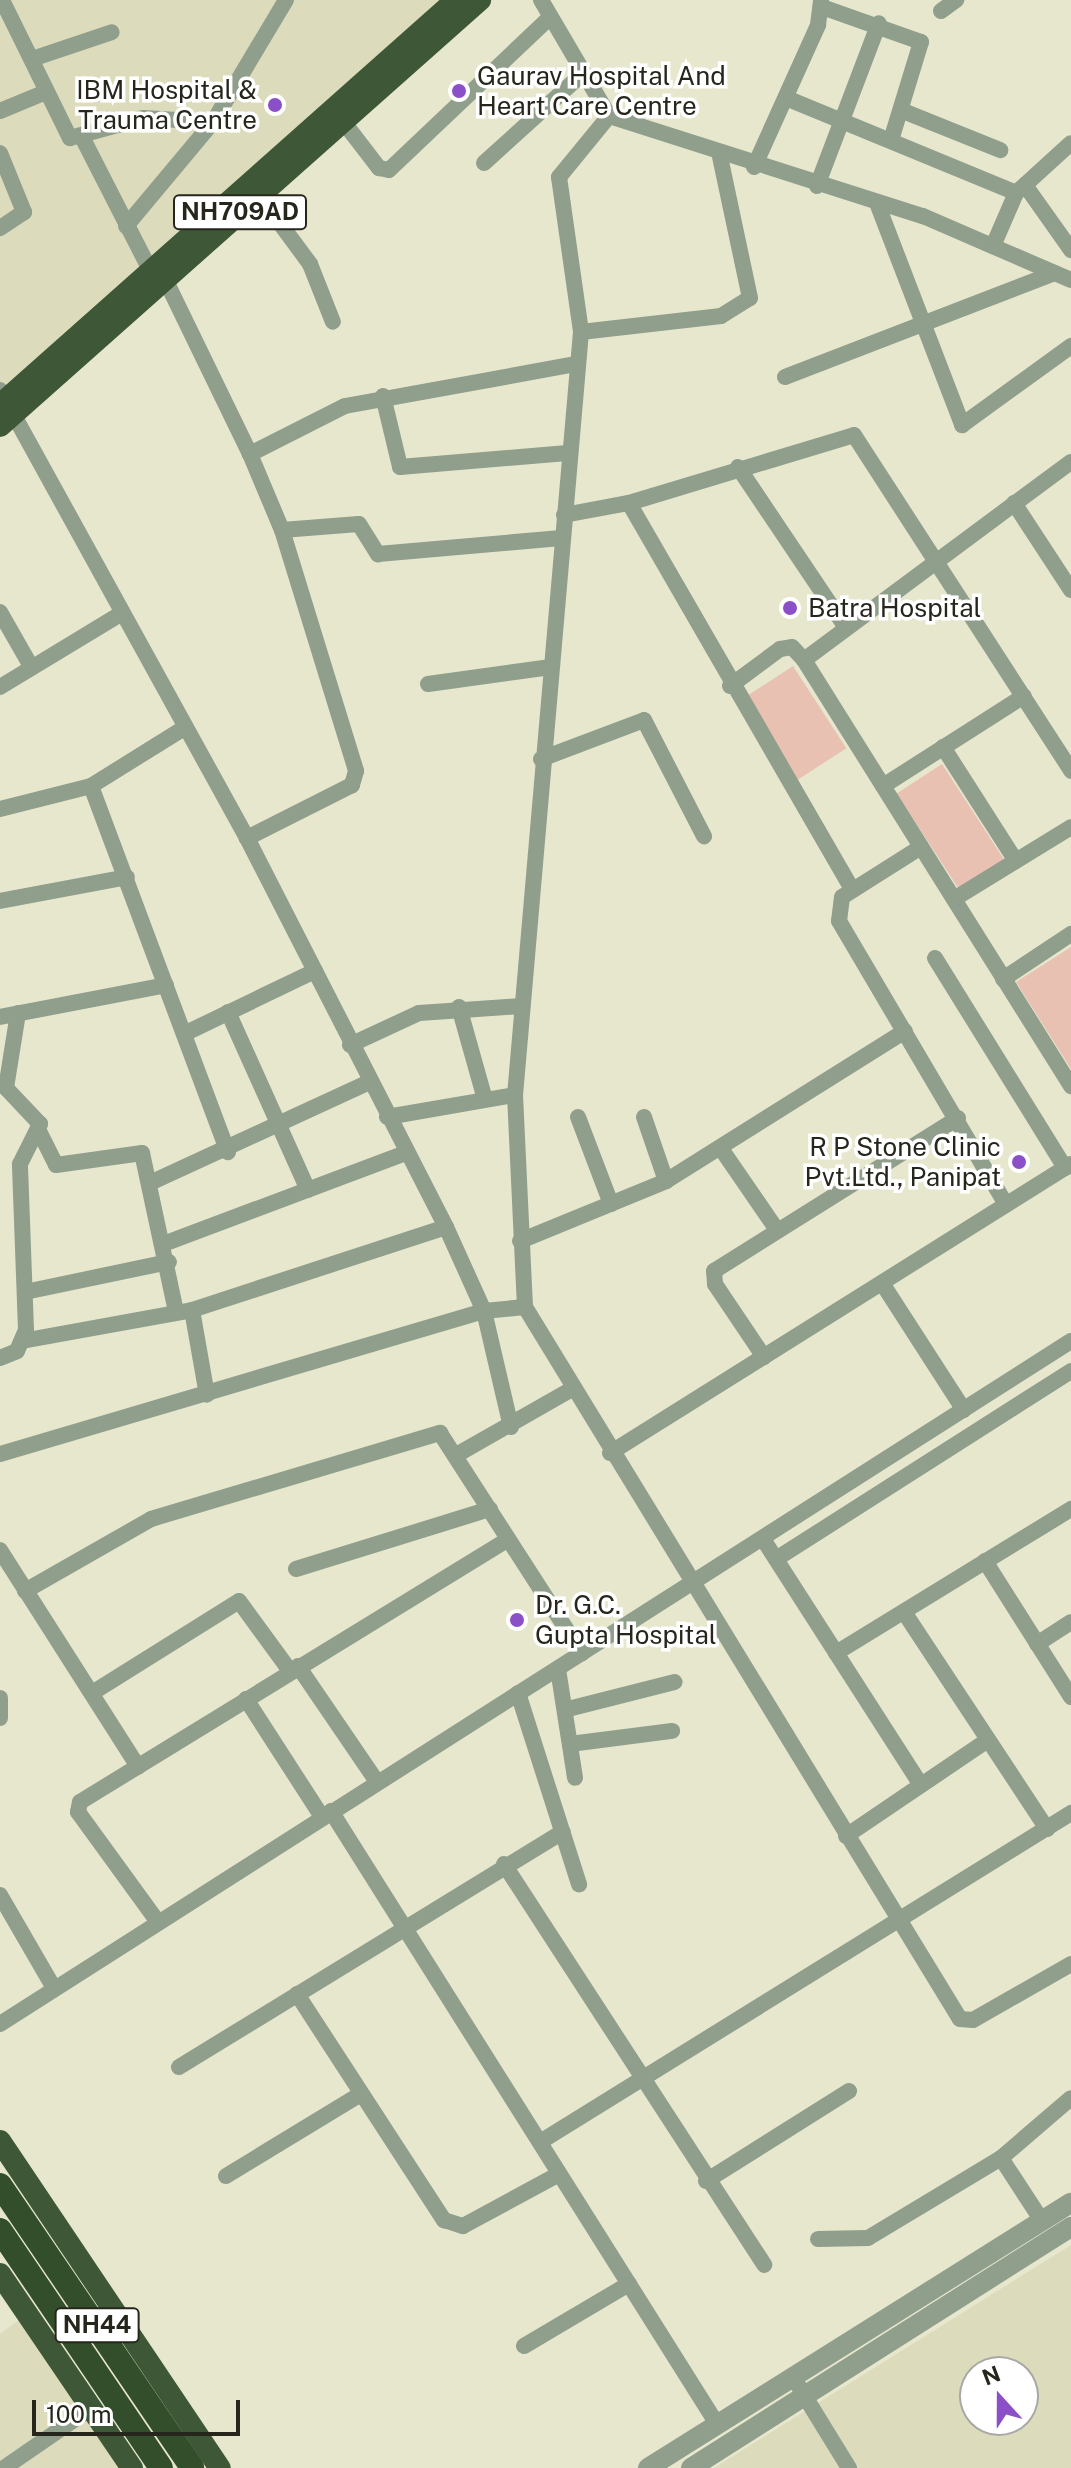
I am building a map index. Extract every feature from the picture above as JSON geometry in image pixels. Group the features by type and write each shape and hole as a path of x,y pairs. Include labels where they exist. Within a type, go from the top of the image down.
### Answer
{"highway":[{"name":"NH709AD","path":"4,408 158,274 456,0"},
{"name":"NH709AD","path":"158,274 259,195 480,0"},
{"path":"0,2141 7,2167 220,2468"},
{"name":"NH44","path":"0,2185 192,2468"},
{"name":"NH44","path":"0,2230 161,2468"},
{"path":"0,2274 132,2468"}],"street":[{"path":"2,0 66,135 82,137 143,118 213,122"},
{"path":"126,226 213,122 286,0"},
{"path":"541,0 547,20 609,116 720,157 877,203 993,246 1071,280"},
{"path":"941,11 956,0"},
{"path":"754,167 786,98 821,4 879,23 921,43 903,111 891,140"},
{"path":"342,120 379,168 389,170 547,20"},
{"path":"817,186 879,23"},
{"path":"32,59 112,32"},
{"path":"484,163 581,75"},
{"path":"0,111 46,92"},
{"path":"786,98 842,125 891,140 1020,189 1068,239"},
{"path":"903,111 1000,150"},
{"path":"609,116 559,177 581,332 567,453 515,1095 525,1307 690,1585 964,2022 1071,1964"},
{"path":"82,137 126,226 158,274 250,454 282,530 356,776 247,838"},
{"path":"993,246 1020,189 1071,143"},
{"path":"0,153 24,212 0,228"},
{"path":"581,332 721,316 750,298 720,157"},
{"path":"259,195 310,264 333,322"},
{"path":"877,203 920,329 964,426 1071,346"},
{"path":"785,377 920,329 1055,273"},
{"path":"250,454 323,413 383,396 576,364"},
{"path":"383,396 400,467 567,453"},
{"path":"4,408 247,838 350,1045 446,1227 484,1311 511,1427"},
{"path":"564,515 629,503 738,467 854,435 937,559 1071,771"},
{"path":"804,660 845,626 1071,462"},
{"path":"738,467 845,626"},
{"path":"629,503 709,636 730,686 852,890"},
{"path":"1014,503 1071,590"},
{"path":"282,530 359,524 378,554 561,538"},
{"path":"0,612 32,668"},
{"path":"0,687 122,613"},
{"path":"730,686 780,649 792,647 804,660 1070,1084"},
{"path":"428,684 551,667"},
{"path":"883,786 1024,696"},
{"path":"541,759 644,720 704,836"},
{"path":"0,809 91,786 184,728"},
{"path":"943,747 1016,861"},
{"path":"91,786 166,985 188,1032 228,1152"},
{"path":"954,899 1071,827"},
{"path":"921,847 852,890 837,903 839,921 958,1118 1006,1205"},
{"path":"0,901 127,877"},
{"path":"1003,979 1071,934"},
{"path":"610,1453 1068,1166 935,958"},
{"path":"188,1032 315,971"},
{"path":"0,1017 166,985"},
{"path":"350,1045 419,1013 459,1007 521,1006"},
{"path":"459,1007 484,1096"},
{"path":"228,1012 276,1127 308,1190"},
{"path":"18,1013 6,1088 36,1113 38,1129 56,1165 134,1150 142,1153 207,1395"},
{"path":"520,1241 666,1181 722,1150 905,1031"},
{"path":"152,1182 228,1152 369,1082"},
{"path":"387,1117 484,1096 515,1095"},
{"path":"578,1117 611,1204"},
{"path":"644,1117 666,1181"},
{"path":"764,1357 712,1277 777,1230 958,1118"},
{"path":"22,1341 25,1292 20,1164 38,1129"},
{"path":"722,1150 777,1230"},
{"path":"166,1243 406,1153"},
{"path":"0,1358 22,1341 184,1311 446,1227"},
{"path":"25,1292 169,1262"},
{"path":"882,1283 964,1410"},
{"path":"0,1454 484,1311 525,1307"},
{"path":"0,2024 155,1918 558,1669 1071,1341"},
{"path":"776,1559 1071,1371"},
{"path":"458,1454 511,1427 572,1389"},
{"path":"25,1591 151,1519 433,1434 447,1436 507,1540 582,1653"},
{"path":"296,1569 490,1509"},
{"path":"836,1653 1071,1509"},
{"path":"763,1539 921,1785"},
{"path":"155,1918 78,1812 84,1798 507,1540"},
{"path":"0,1550 138,1767"},
{"path":"985,1561 1071,1697"},
{"path":"92,1693 239,1601 294,1669 377,1782"},
{"path":"904,1612 1047,1829"},
{"path":"1037,1644 1071,1622"},
{"path":"558,1669 568,1709 575,1778"},
{"path":"568,1709 675,1682"},
{"path":"518,1693 579,1884"},
{"path":"0,1698 0,1718"},
{"path":"246,1699 406,1928 717,2424"},
{"path":"570,1744 672,1731"},
{"path":"846,1836 988,1740"},
{"path":"540,2142 901,1922 1071,1813"},
{"path":"179,2067 504,1864 563,1832"},
{"path":"504,1864 706,2181 764,2265"},
{"path":"0,1895 54,1988"},
{"path":"297,1994 444,2220 463,2226 559,2174"},
{"path":"706,2181 849,2091"},
{"path":"226,2176 361,2094"},
{"path":"818,2239 868,2238 1001,2158 1071,2098"},
{"path":"1001,2158 1042,2221"},
{"path":"648,2468 1071,2203"},
{"path":"691,2468 1071,2227"},
{"path":"524,2346 629,2284"},
{"path":"793,2377 849,2468"},
{"path":"4,2468 91,2408"}],"shaded area":[{"path":"0,0 458,0 0,392"},
{"path":"793,666 846,748 797,780 744,698"},
{"path":"942,764 1004,860 959,889 897,793"},
{"path":"1071,947 1071,1069 1016,982"},
{"path":"1071,2245 1071,2468 714,2468"},
{"path":"27,2314 126,2468 0,2468 0,2334"}],"place":[{"name":"Gaurav Hospital And Heart Care Centre","path":"459,91"},
{"name":"IBM Hospital & Trauma Centre","path":"275,105"},
{"name":"Batra Hospital","path":"790,608"},
{"name":"R P Stone Clinic Pvt.Ltd., Panipat","path":"1019,1162"},
{"name":"Dr. G.C. Gupta Hospital","path":"517,1620"}]}
